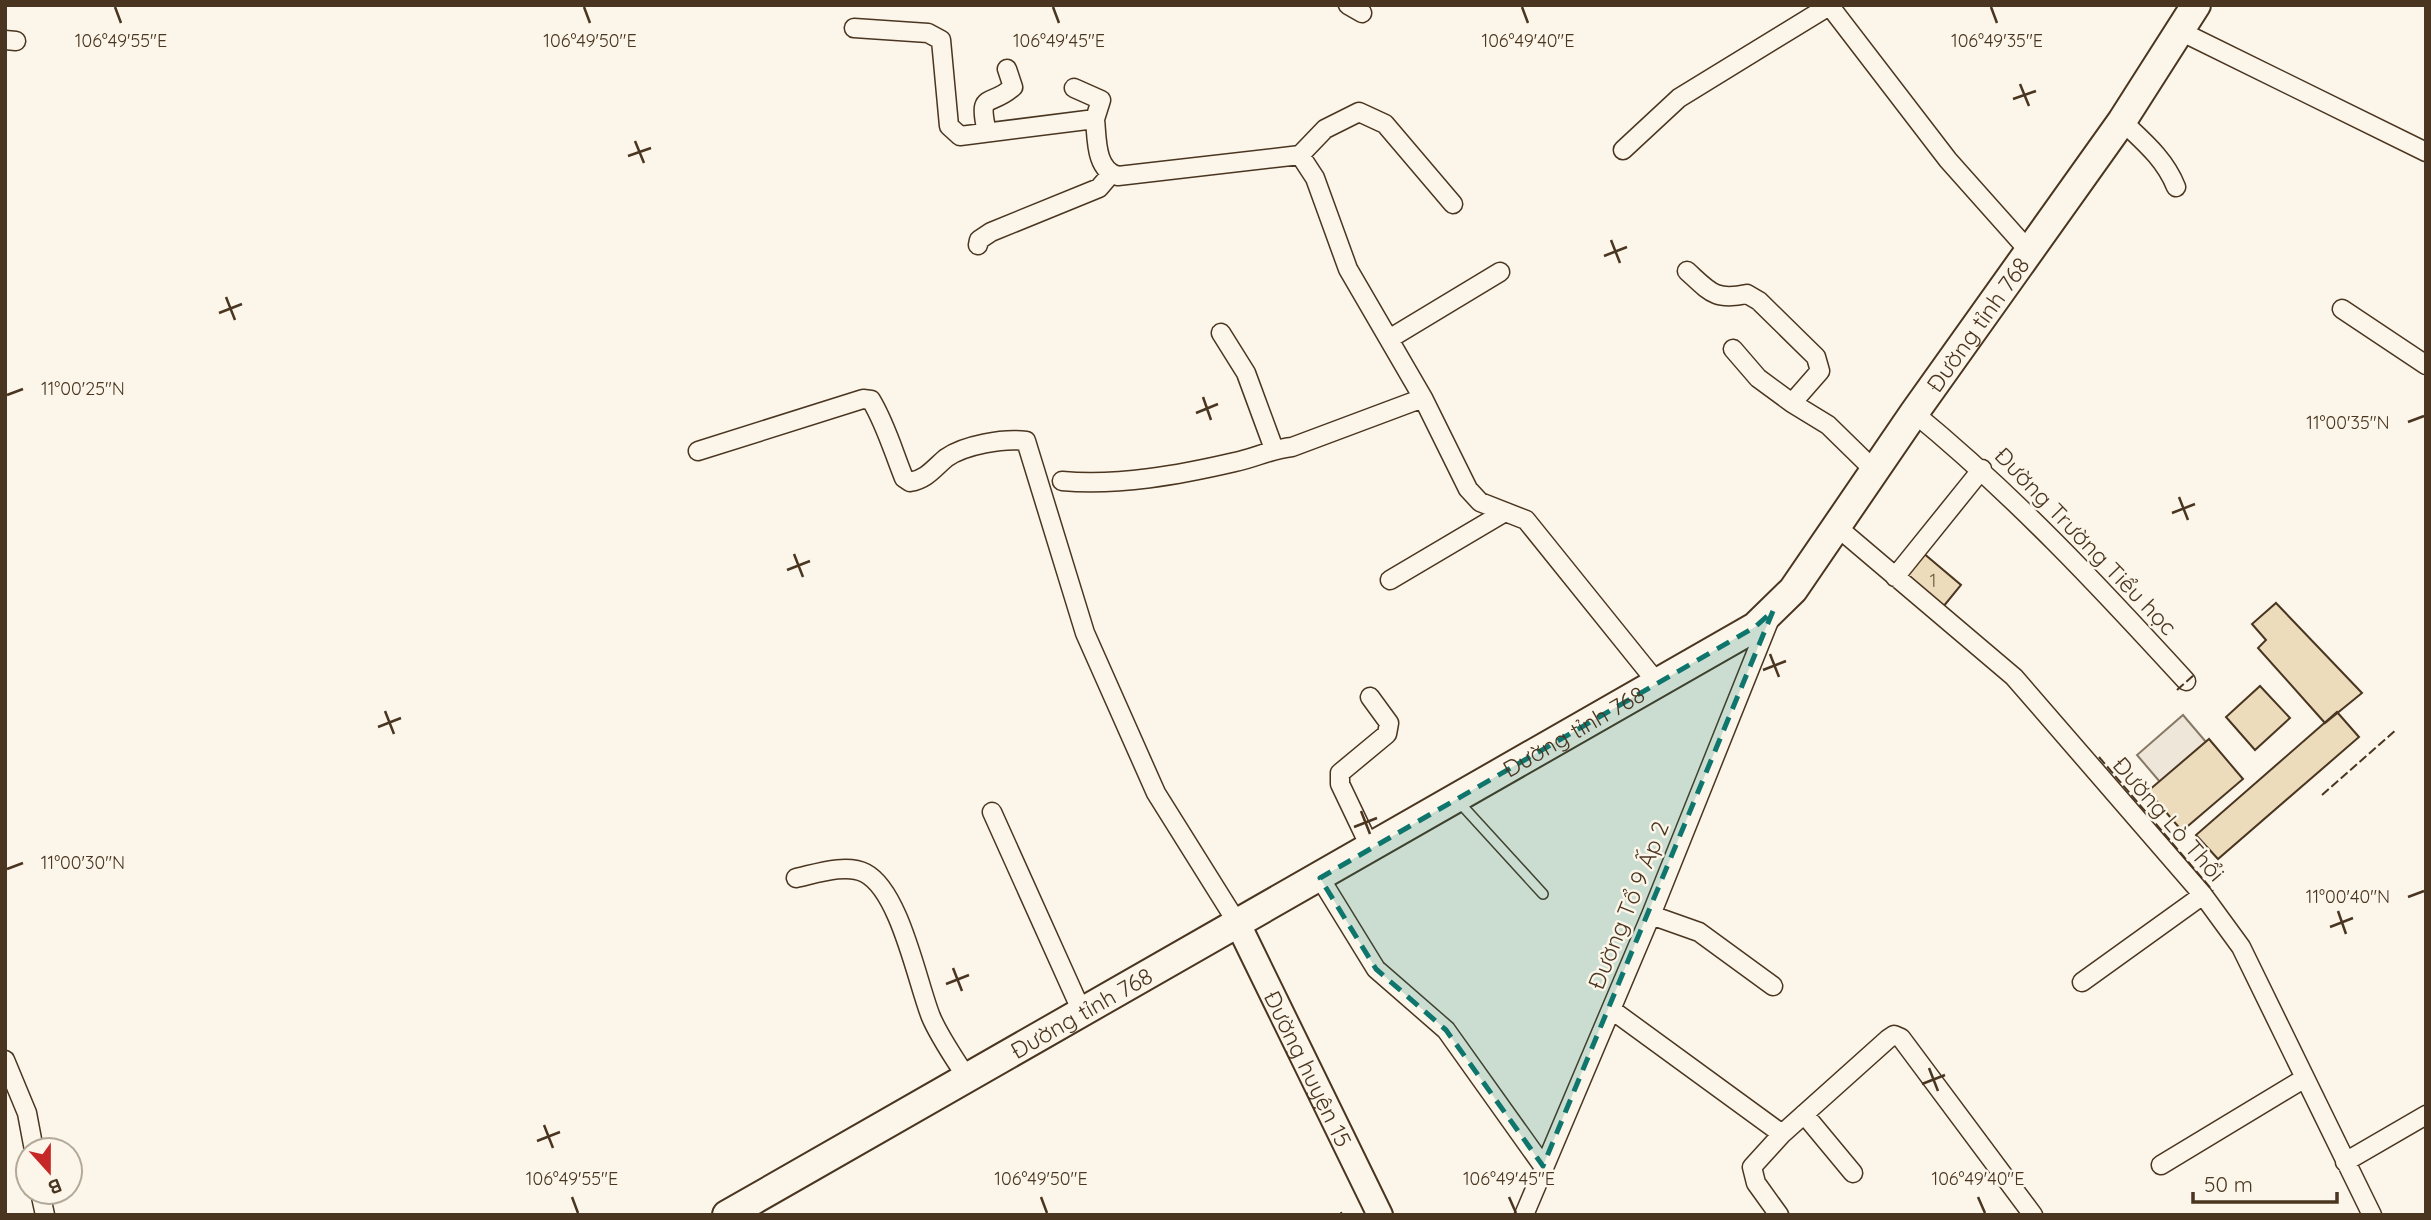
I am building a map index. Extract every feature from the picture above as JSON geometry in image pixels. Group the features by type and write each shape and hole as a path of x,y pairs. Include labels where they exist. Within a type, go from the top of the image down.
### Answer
{"main road":[{"name":"Đường tỉnh 768","path":"727,1215 1738,640 1793,590 1874,470 2122,121 2196,5"}],"street":[{"path":"1623,150 1679,98 1829,6 1948,160 2029,251"},
{"path":"855,28 935,35 944,47 949,126 960,136 1095,118"},
{"path":"2180,31 2426,152"},
{"path":"988,132 982,107 985,101 1013,87 1007,69"},
{"path":"1074,88 1101,100 1095,118 1100,157 1111,174"},
{"path":"978,244 979,240 991,232 1100,188 1111,174 1300,155 1325,129 1359,112 1385,124 1453,204"},
{"path":"2122,121 2155,152 2170,172 2176,187"},
{"path":"1300,155 1315,177 1348,269 1423,398 1468,489 1480,502 1526,520 1659,685"},
{"path":"1687,271 1712,294 1726,298 1747,294 1759,301 1816,357 1820,370 1791,403"},
{"path":"1389,339 1500,272"},
{"path":"2342,309 2426,365"},
{"path":"1221,333 1246,373 1274,449"},
{"path":"1732,349 1758,378 1791,403 1828,425 1874,470"},
{"path":"1062,481 1163,476 1239,461 1274,449 1292,447 1423,398"},
{"path":"698,451 863,399 871,400 876,408 904,478 911,482 930,474 948,456 974,447 1026,441 1085,633 1156,793 1238,924"},
{"name":"Đường Trường Tiểu học","path":"1914,413 1982,469 2044,527 2186,681"},
{"path":"1895,577 1982,469"},
{"path":"1390,580 1505,512"},
{"name":"Đường Lò Thổi","path":"1836,526 2014,677 2203,895 2241,947 2372,1215"},
{"name":"Đường Tổ 9 Ấp 2","path":"1524,1215 1612,1010 1773,611"},
{"path":"1370,697 1390,723 1387,734 1340,773 1340,784 1371,849"},
{"path":"992,812 1082,1012"},
{"path":"796,878 839,869 863,871 877,882 909,945 932,1020 967,1078"},
{"path":"1320,878 1376,969 1446,1030 1543,1166"},
{"path":"2082,982 2203,895"},
{"path":"1651,915 1699,932 1773,986"},
{"name":"Đường huyện 15","path":"1238,924 1380,1215"},
{"path":"1612,1010 1782,1134"},
{"path":"1779,1215 1756,1182 1752,1167 1782,1134 1894,1035 1901,1038 2032,1215"},
{"path":"5,1060 27,1113 31,1136"},
{"path":"2161,1166 2305,1078"},
{"path":"1804,1114 1853,1173"},
{"path":"2345,1162 2426,1115"}],"lane":[{"path":"1457,800 1543,894"}],"highlighted area":[{"path":"1773,611 1543,1166 1446,1030 1376,969 1320,878 1755,627"}],"shaded area":[{"path":"2183,715 2206,742 2160,782 2137,755"}],"building":[{"path":"1922,552 1961,585 1943,607 1904,575"},
{"path":"2276,603 2362,693 2325,723 2258,648 2266,640 2252,624"},
{"path":"2260,686 2290,718 2255,750 2226,717"},
{"path":"2337,712 2359,737 2218,859 2196,835"},
{"path":"2209,739 2243,779 2182,831 2148,791"}],"fence":[{"path":"2177,690 2195,674"},
{"path":"2322,795 2397,729"},
{"path":"2099,757 2213,891"}]}
